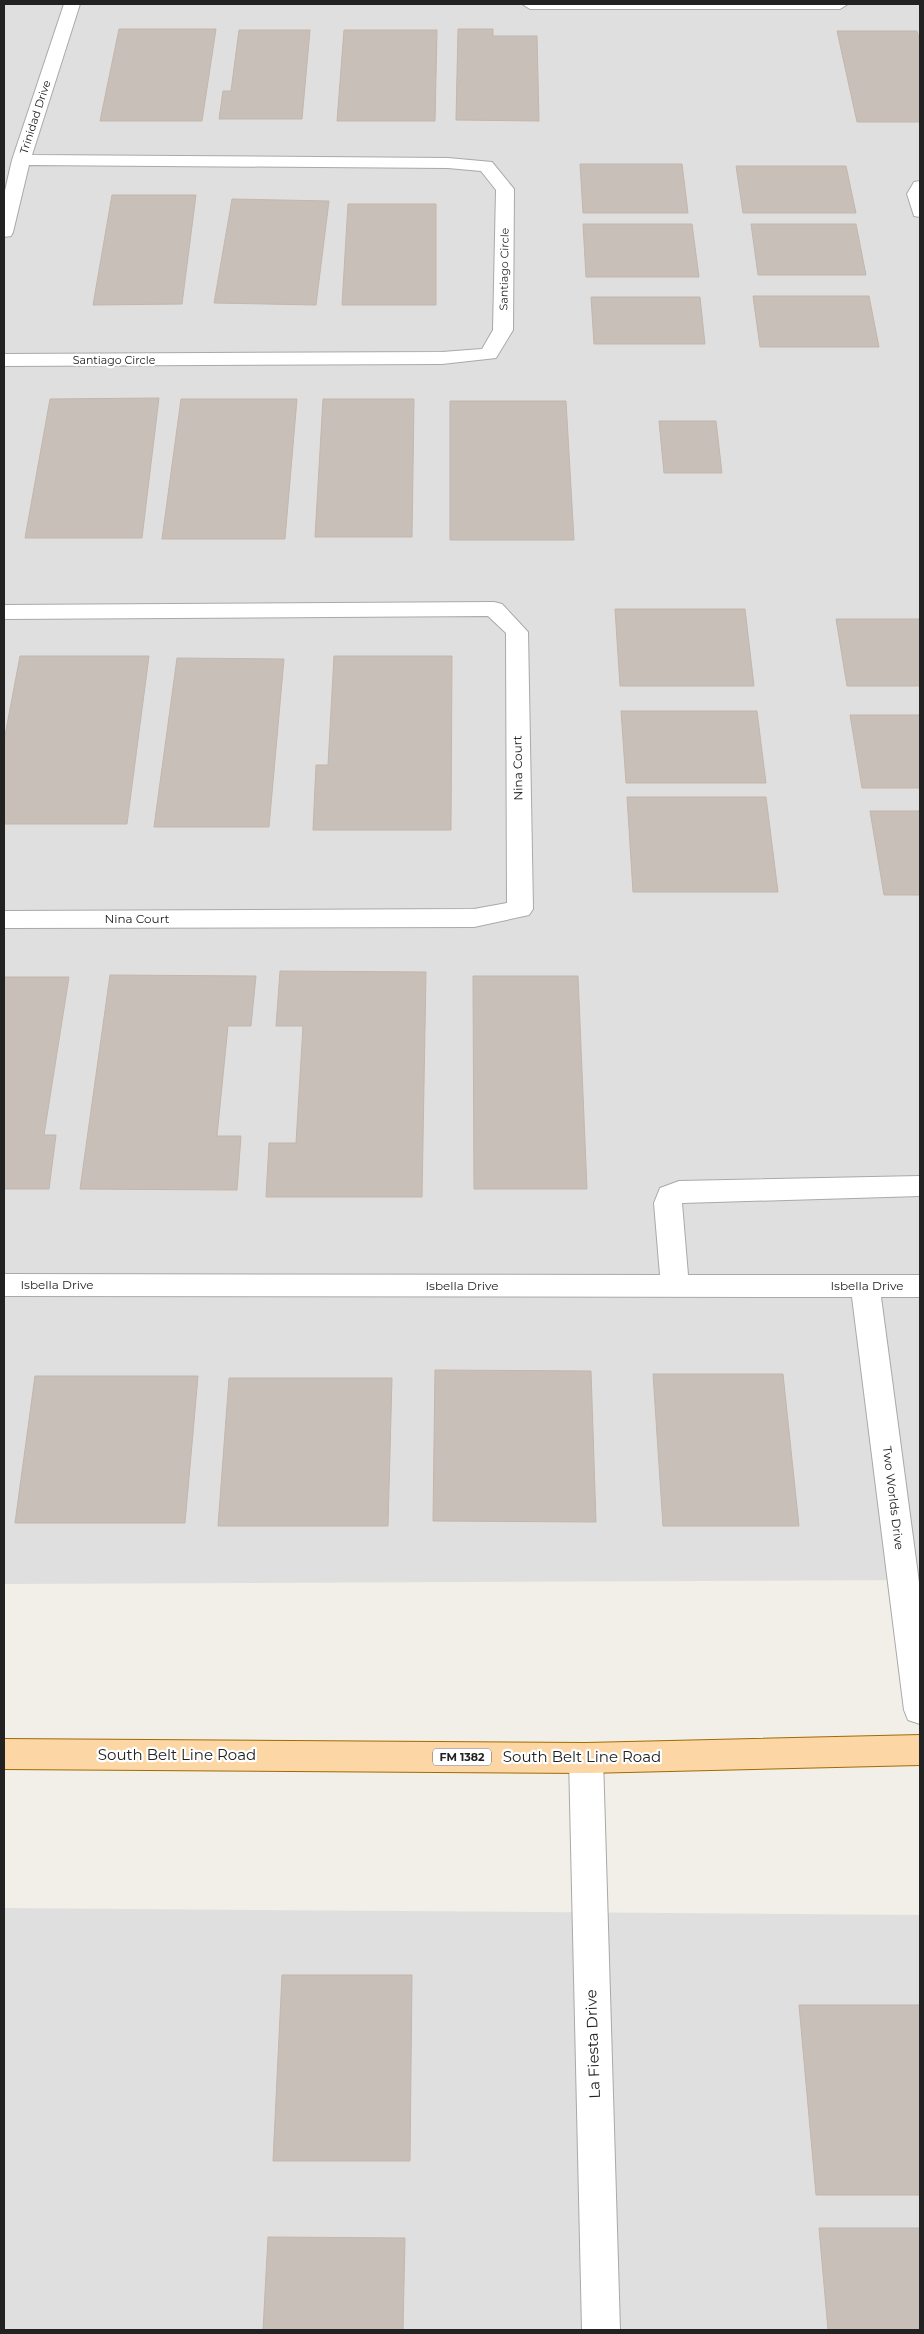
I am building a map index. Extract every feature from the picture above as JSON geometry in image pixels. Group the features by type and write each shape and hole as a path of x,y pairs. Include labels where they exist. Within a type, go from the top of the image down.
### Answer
{"main road":[{"name":"South Belt Line Road","path":"4,1754 586,1758 920,1750"}],"street":[{"name":"Trinidad Drive","path":"4,232 21,160 72,4"},
{"path":"530,4 840,4"},
{"name":"Santiago Circle","path":"4,360 442,358 489,354 503,330 506,189 486,166 448,163 21,160"},
{"path":"920,186 916,194 920,212"},
{"name":"Nina Court","path":"4,612 494,609 517,632 520,909 474,918 4,920"},
{"path":"675,1286 668,1202 670,1195 679,1191 920,1186"},
{"name":"Isbella Drive","path":"4,1285 920,1286"},
{"name":"Two Worlds Drive","path":"865,1286 920,1710"},
{"name":"La Fiesta Drive","path":"586,1758 601,2330"}],"shaded area":[{"path":"4,4 920,4 920,1580 4,1584"},
{"path":"4,1908 920,1915 920,2330 4,2330"}],"building":[{"path":"119,29 216,29 202,121 100,121"},
{"path":"458,29 493,29 493,36 537,36 539,121 456,120"},
{"path":"239,30 310,30 302,119 219,119 223,91 231,91"},
{"path":"344,30 437,30 435,121 337,121"},
{"path":"837,31 917,31 920,41 920,122 857,122"},
{"path":"580,164 682,164 688,213 583,213"},
{"path":"736,166 846,166 856,213 743,213"},
{"path":"112,195 196,195 182,304 93,305"},
{"path":"232,199 329,201 316,305 214,303"},
{"path":"348,204 436,204 436,305 342,305"},
{"path":"583,224 692,224 699,277 586,277"},
{"path":"751,224 856,224 866,275 758,275"},
{"path":"753,296 869,296 879,347 760,347"},
{"path":"591,297 700,297 705,344 594,344"},
{"path":"159,398 142,538 25,538 50,399"},
{"path":"181,399 297,399 285,539 162,539"},
{"path":"323,399 414,399 412,537 315,537"},
{"path":"450,401 566,401 574,540 450,540"},
{"path":"659,421 716,421 722,473 664,473"},
{"path":"615,609 745,609 754,686 620,686"},
{"path":"836,619 920,619 920,686 847,686"},
{"path":"20,656 149,656 127,824 4,824 4,741"},
{"path":"334,656 452,656 451,830 313,830 316,765 328,765"},
{"path":"177,658 284,659 269,827 154,827"},
{"path":"621,711 757,711 766,783 626,783"},
{"path":"850,715 920,715 920,788 862,788"},
{"path":"627,797 766,797 778,892 633,892"},
{"path":"870,811 920,811 920,895 884,895"},
{"path":"280,971 426,972 422,1197 266,1197 269,1143 296,1143 303,1026 276,1026"},
{"path":"110,975 256,976 251,1026 228,1026 217,1136 241,1136 237,1190 80,1189"},
{"path":"473,976 578,976 587,1189 474,1189"},
{"path":"4,977 69,977 44,1135 56,1135 49,1189 4,1189"},
{"path":"435,1370 591,1371 596,1522 433,1521"},
{"path":"653,1374 783,1374 799,1526 663,1526"},
{"path":"35,1376 198,1376 185,1523 15,1523"},
{"path":"229,1378 392,1378 388,1526 218,1526"},
{"path":"282,1975 412,1975 410,2161 273,2161"},
{"path":"799,2005 920,2005 920,2195 816,2195"},
{"path":"819,2228 920,2228 920,2330 828,2330"},
{"path":"268,2237 405,2238 403,2330 263,2330"}]}
